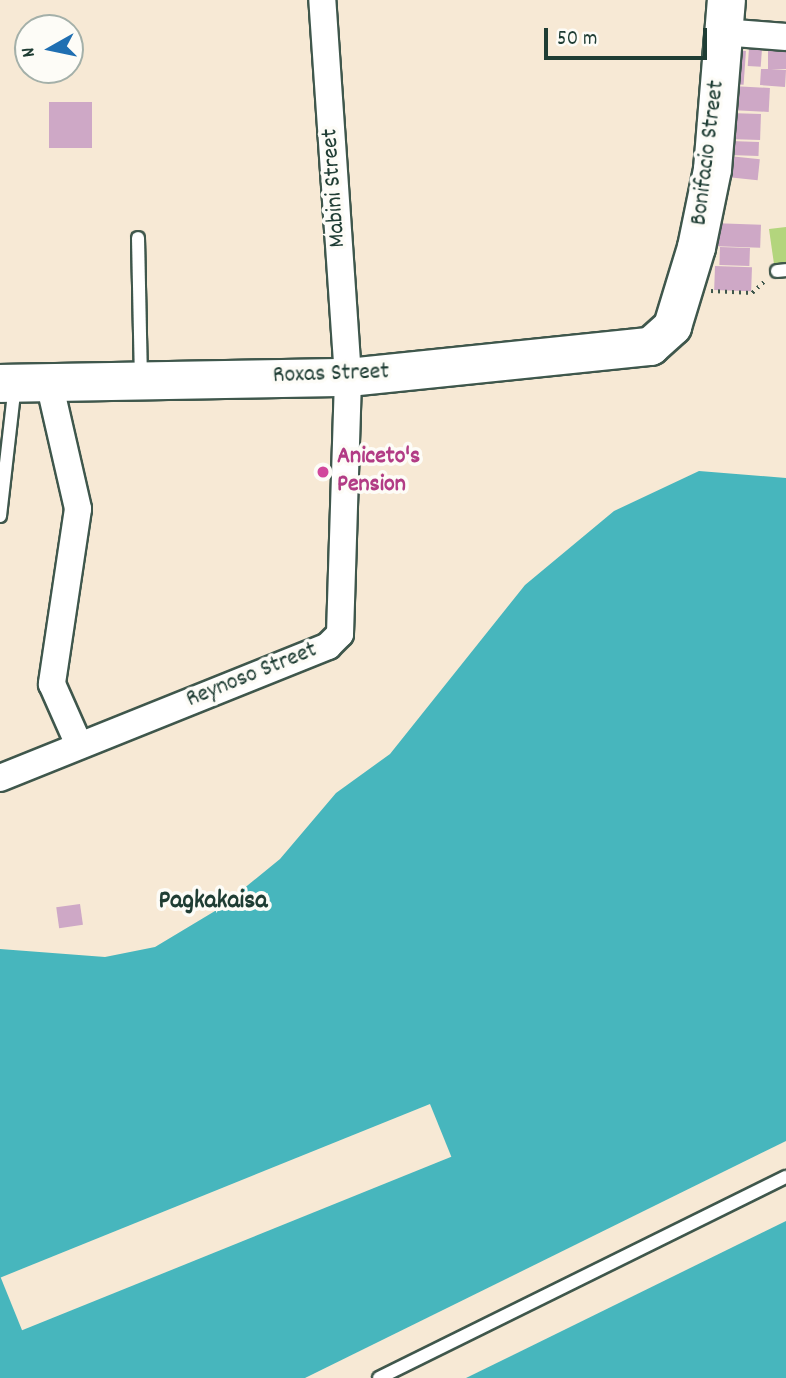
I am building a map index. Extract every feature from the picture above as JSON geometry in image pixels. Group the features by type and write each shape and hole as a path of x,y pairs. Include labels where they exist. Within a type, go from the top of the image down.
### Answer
{"street":[{"name":"Mabini Street","path":"322,0 348,377"},
{"path":"724,16 786,37"},
{"name":"Bonifacio Street","path":"660,341 684,290 712,169 724,16"},
{"name":"Roxas Street","path":"21,383 348,377 567,359 660,341"},
{"name":"Reynoso Street","path":"0,778 336,640 343,625 346,571 348,377"},
{"path":"21,383 79,509 52,684 79,745"}],"lane":[{"path":"138,238 142,380"},
{"path":"0,516 21,383"},
{"path":"379,1378 786,1177"}],"path":[{"path":"684,290 752,293 781,271"}],"green space":[{"path":"786,227 786,277 776,278 769,229"}],"water":[{"path":"699,471 786,478 786,1378 0,1378 0,949 105,957 155,947 220,908 280,859 336,793 390,754 525,585 614,511"}],"pier":[{"path":"430,1104 451,1157 22,1330 1,1277"},
{"path":"786,1141 786,1221 466,1378 305,1378"}],"building":[{"path":"786,44 786,69 771,69 786,70 785,87 760,85 761,69 768,69 768,45"},
{"path":"749,48 762,49 761,67 748,66"},
{"path":"733,50 746,51 744,85 731,84"},
{"path":"732,86 770,88 769,112 731,110"},
{"path":"49,102 92,102 92,148 49,148"},
{"path":"729,113 761,114 760,140 728,139"},
{"path":"730,141 759,142 758,156 730,155"},
{"path":"729,156 760,159 758,180 727,177"},
{"path":"711,223 761,225 760,248 710,246"},
{"path":"720,247 750,248 749,266 719,265"},
{"path":"715,266 752,267 751,291 714,290"},
{"path":"80,904 83,925 59,928 56,907"}],"place":[{"name":"Aniceto's Pension","path":"323,472"}],"district":[{"name":"Pagkakaisa","path":"213,902"}]}
